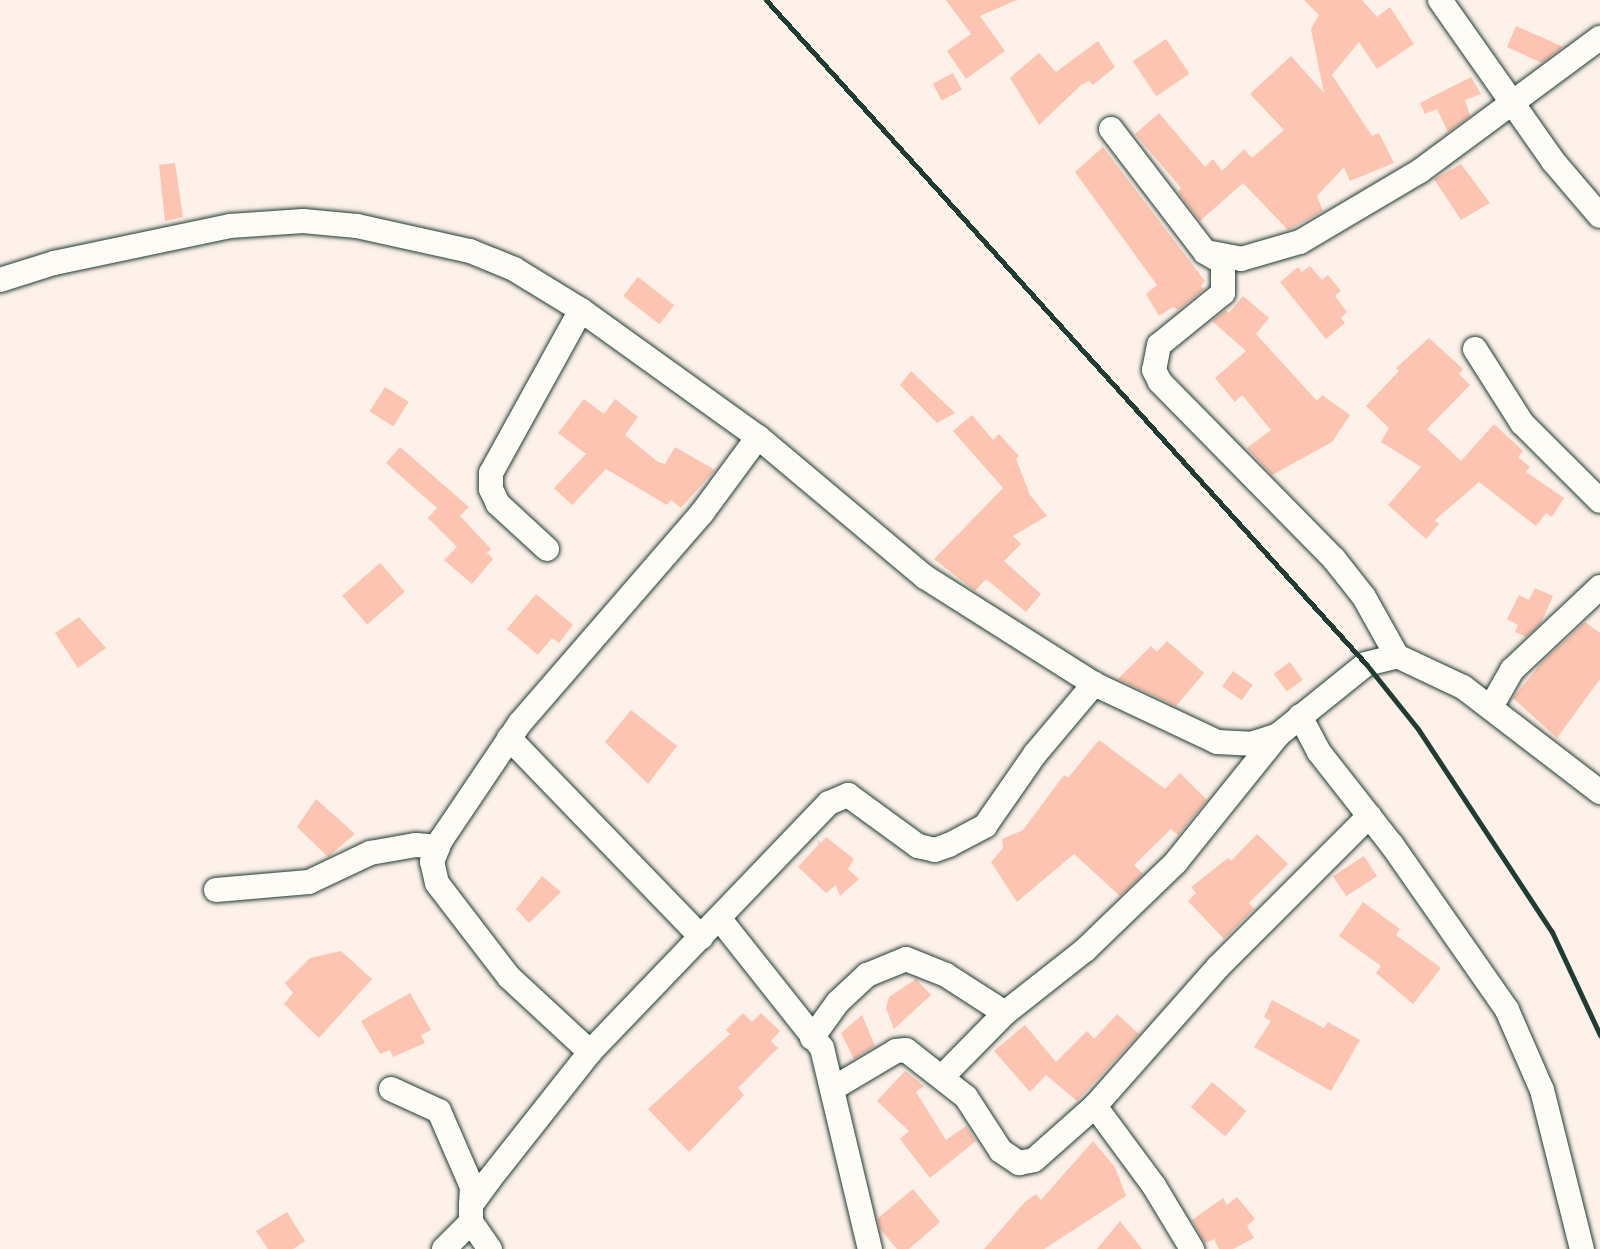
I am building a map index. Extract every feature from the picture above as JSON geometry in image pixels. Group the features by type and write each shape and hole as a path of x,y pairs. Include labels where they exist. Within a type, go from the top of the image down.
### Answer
{"street":[{"path":"1440,0 1512,105 1600,216"},
{"path":"1205,252 1241,259 1300,242 1368,204 1512,105 1600,38"},
{"path":"1111,129 1205,252 1223,264 1223,293 1159,345 1154,370 1172,395 1334,559 1364,597 1397,656 1464,687 1600,792"},
{"path":"0,280 54,263 230,226 303,221 357,226 470,251 514,269 581,310 758,438 925,577 1094,684 1217,741 1251,744 1278,735"},
{"path":"547,549 498,504 491,489 491,473 581,310"},
{"path":"1475,349 1522,423 1600,501"},
{"path":"590,1052 509,976 437,883 432,862 438,847 509,738 702,513 758,438"},
{"path":"1491,707 1512,670 1600,587"},
{"path":"943,1076 1005,1013 1085,950 1176,862 1278,735 1366,663 1397,656"},
{"path":"444,1249 590,1052 839,795 848,795 918,846 935,850 985,826 1035,754 1094,684"},
{"path":"1300,716 1319,752 1369,816 1507,1010 1542,1090 1582,1249"},
{"path":"509,738 701,937"},
{"path":"832,1089 896,1051 906,1050 943,1076 966,1097 1001,1151 1019,1163 1034,1160 1095,1106 1218,967 1369,816"},
{"path":"216,890 309,882 370,853 416,845 438,847"},
{"path":"719,918 822,1048 870,1249"},
{"path":"812,1038 838,1002 867,975 888,963 906,959 946,975 1005,1013"},
{"path":"391,1089 439,1111 472,1187 471,1214 490,1249"},
{"path":"1095,1106 1154,1186 1192,1249"}],"building":[{"path":"946,0 1017,0 980,16 1005,51 966,79 947,51 971,34"},
{"path":"1304,0 1362,0 1377,17 1390,7 1414,44 1377,69 1359,42 1332,75 1372,136 1379,133 1394,163 1350,181 1344,167 1317,196 1323,211 1288,230 1243,183 1200,221 1178,192 1181,188 1135,134 1159,113 1205,167 1213,159 1222,171 1244,149 1252,158 1284,130 1250,94 1291,56 1324,93 1311,29 1319,15"},
{"path":"1516,26 1563,47 1542,63 1507,47"},
{"path":"1166,39 1189,74 1156,96 1133,61"},
{"path":"1098,41 1115,67 1093,85 1089,81 1081,85 1039,125 1010,78 1039,53 1056,72"},
{"path":"953,73 962,90 942,101 933,84"},
{"path":"1471,77 1481,94 1465,100 1470,116 1448,132 1437,109 1425,114 1420,103"},
{"path":"1103,147 1205,281 1201,286 1204,289 1178,310 1173,307 1159,316 1146,294 1157,285 1075,172"},
{"path":"175,163 183,217 165,221 159,165"},
{"path":"1461,164 1490,203 1461,220 1434,179"},
{"path":"1310,266 1322,280 1328,275 1341,291 1335,296 1347,312 1341,318 1345,323 1326,339 1280,282 1298,267 1302,272"},
{"path":"638,277 674,305 659,324 623,296"},
{"path":"1243,296 1269,318 1256,334 1317,401 1322,395 1350,415 1332,442 1272,475 1247,448 1271,430 1242,395 1235,402 1215,378 1246,351 1212,321 1226,310 1229,313"},
{"path":"1429,338 1463,369 1459,374 1470,385 1427,429 1461,461 1494,424 1523,451 1518,457 1530,467 1526,472 1564,498 1552,517 1546,513 1536,526 1479,482 1435,520 1439,524 1426,539 1388,505 1421,467 1381,442 1389,428 1366,406 1399,371 1396,368"},
{"path":"911,371 955,413 937,423 900,385"},
{"path":"385,387 409,402 393,426 370,412"},
{"path":"584,399 604,414 615,399 638,417 625,435 658,462 665,464 675,447 715,470 681,508 671,500 667,505 606,469 572,505 554,488 586,454 558,433"},
{"path":"972,415 993,440 999,434 1019,456 1016,459 1030,495 1047,516 1013,536 1021,544 1004,561 1041,594 1026,612 986,579 975,591 934,559 1003,488 953,431"},
{"path":"400,447 469,507 460,516 491,549 487,553 493,559 472,584 444,560 457,547 428,518 437,508 386,463"},
{"path":"380,563 405,592 367,624 342,596"},
{"path":"1535,588 1553,596 1541,623 1526,637 1515,632 1518,625 1507,619 1519,595 1529,600"},
{"path":"536,594 573,625 559,643 552,638 538,655 507,629"},
{"path":"79,617 106,648 78,668 55,633"},
{"path":"1585,622 1600,633 1600,679 1557,738 1513,698 1542,662"},
{"path":"1167,641 1204,673 1176,706 1118,679 1151,646 1157,652"},
{"path":"1290,662 1303,680 1287,692 1274,674"},
{"path":"1233,671 1253,685 1242,700 1222,687"},
{"path":"631,710 677,746 648,784 605,742"},
{"path":"1099,740 1165,789 1180,773 1207,800 1178,835 1171,829 1134,865 1143,874 1120,896 1074,854 1017,902 991,862 1003,848 1002,839 1023,830 1064,775 1068,778"},
{"path":"316,799 355,834 328,857 297,827"},
{"path":"1257,834 1288,864 1249,903 1254,909 1224,939 1188,901 1196,893 1191,887 1228,858 1231,861"},
{"path":"826,837 854,859 848,869 859,879 840,896 836,885 826,893 798,867 819,844 818,840 821,843"},
{"path":"1364,856 1377,876 1346,896 1333,876"},
{"path":"542,876 561,892 529,923 516,909"},
{"path":"1363,902 1400,929 1396,935 1441,968 1413,1004 1376,973 1381,966 1339,936"},
{"path":"341,951 372,979 319,1038 284,1004 293,993 285,983 310,958"},
{"path":"916,979 931,995 894,1029 886,1008 889,997"},
{"path":"410,993 431,1030 421,1035 425,1043 393,1057 390,1050 380,1054 361,1021"},
{"path":"1272,1000 1324,1028 1328,1022 1360,1040 1331,1091 1254,1047 1271,1021 1264,1017"},
{"path":"743,1013 752,1022 761,1013 780,1031 771,1041 778,1048 738,1088 744,1095 689,1152 648,1109 730,1034 726,1030"},
{"path":"1117,1014 1139,1034 1077,1101 1046,1075 1030,1092 994,1051 1025,1025 1056,1062 1087,1031 1094,1039"},
{"path":"862,1015 875,1046 854,1059 841,1033"},
{"path":"905,1071 924,1086 916,1092 946,1140 966,1126 976,1141 930,1178 900,1139 909,1131 877,1101"},
{"path":"1212,1082 1246,1111 1225,1136 1191,1107"},
{"path":"1093,1141 1115,1167 1126,1196 1044,1249 984,1249 1025,1202 1036,1194 1041,1200"},
{"path":"913,1189 940,1222 909,1249 897,1249 880,1229 878,1218"},
{"path":"1237,1197 1255,1219 1247,1226 1254,1238 1233,1249 1219,1249 1214,1239 1205,1243 1192,1220 1223,1198 1227,1205"},
{"path":"287,1212 305,1241 293,1249 268,1249 256,1231"},
{"path":"1120,1221 1142,1249 1097,1249"}],"railway":[{"path":"766,0 1366,664 1418,729 1552,932 1600,1035"}]}
